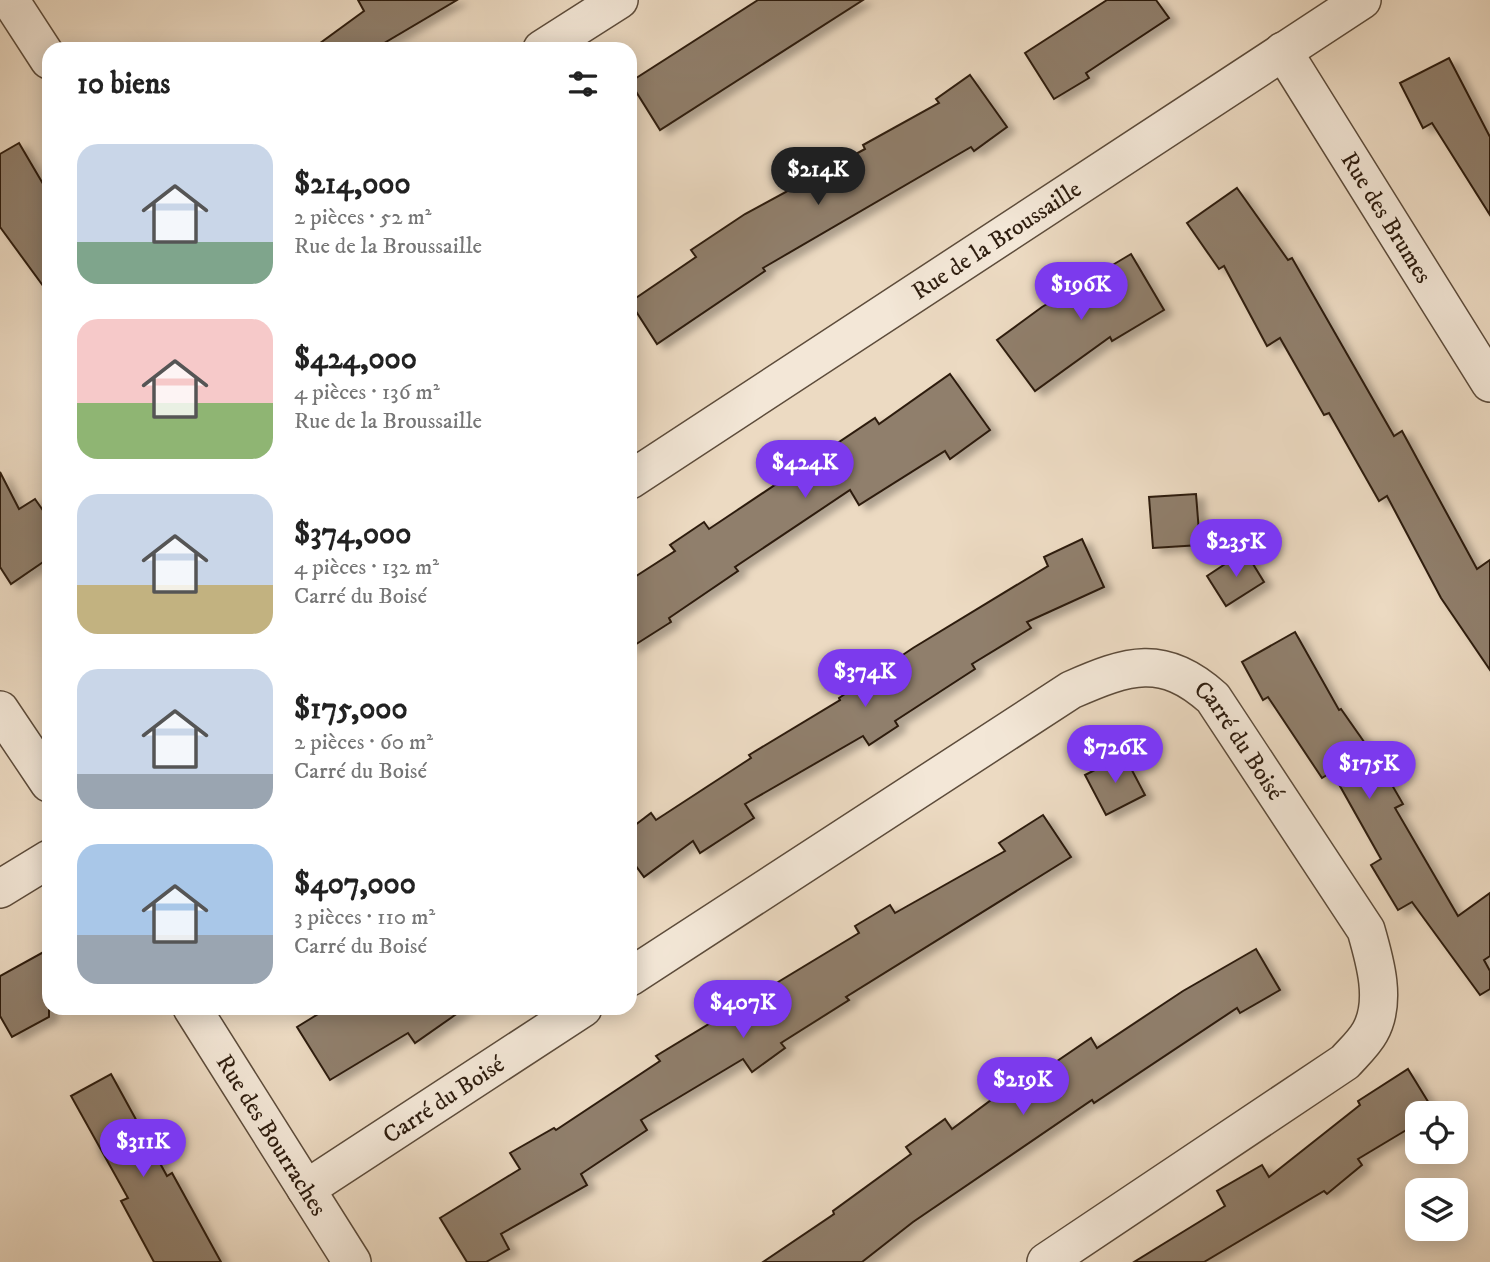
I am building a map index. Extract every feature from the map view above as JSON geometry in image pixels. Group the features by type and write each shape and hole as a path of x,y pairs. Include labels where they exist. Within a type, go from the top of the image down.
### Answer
{"street":[{"path":"10,0 42,49"},
{"path":"553,42 619,0"},
{"name":"Rue de la Broussaille","path":"637,475 1362,0"},
{"name":"Rue des Brumes","path":"1283,51 1490,383"},
{"name":"Carré du Boisé","path":"637,972 1071,690 1116,670 1157,667 1190,677 1213,698 1366,930 1376,963 1379,999 1371,1032 1345,1062 1046,1262"},
{"path":"0,710 42,773"},
{"path":"0,890 42,863"},
{"name":"Rue des Bourraches","path":"196,1015 352,1262"},
{"name":"Carré du Boisé","path":"306,1189 572,1015"}],"building":[{"path":"358,0 457,0 386,42 322,42 364,11"},
{"path":"758,0 863,0 660,130 637,93 637,78"},
{"path":"1107,0 1156,0 1169,18 1086,73 1089,78 1054,99 1025,53"},
{"path":"1449,58 1490,137 1490,215 1432,123 1423,128 1400,83"},
{"path":"970,75 1007,127 974,151 971,147 763,268 765,271 657,344 637,313 637,297 696,257 691,250 745,214 865,149 863,145 939,103 936,99"},
{"path":"19,143 42,182 42,284 0,227 0,154"},
{"path":"1237,188 1288,260 1292,258 1394,436 1402,431 1477,569 1490,560 1490,670 1441,598 1387,496 1379,501 1329,413 1324,415 1280,338 1267,346 1224,266 1219,269 1187,223"},
{"path":"1131,254 1164,310 1112,341 1110,337 1035,391 997,340 1042,307"},
{"path":"950,374 990,430 950,459 945,451 859,505 850,490 735,567 738,571 669,618 671,622 637,644 637,575 675,551 670,545 704,522 709,529 875,418 879,424"},
{"path":"0,472 19,509 35,499 42,509 42,563 11,584 0,567"},
{"path":"1196,494 1200,545 1153,548 1149,497"},
{"path":"1082,539 1104,587 1027,622 1031,628 972,664 975,669 895,721 898,726 869,745 863,736 745,804 754,818 700,853 693,841 644,877 637,868 637,824 651,813 656,820 751,758 749,755 840,700 839,698 913,648 1048,566 1044,557"},
{"path":"1245,551 1264,582 1226,606 1207,576"},
{"path":"1295,632 1339,710 1341,709 1381,766 1403,804 1395,808 1458,916 1490,893 1490,956 1484,960 1490,971 1490,989 1480,995 1412,902 1398,910 1371,865 1381,859 1332,772 1322,778 1268,697 1263,700 1242,662"},
{"path":"1124,755 1145,795 1106,815 1085,775"},
{"path":"1043,815 1071,857 846,997 849,1000 781,1043 785,1048 752,1072 743,1059 641,1120 647,1130 581,1174 587,1185 501,1234 509,1249 486,1262 467,1262 440,1218 520,1169 510,1153 554,1128 556,1130 660,1061 656,1056 859,933 855,926 890,905 895,913 1005,851 999,843"},
{"path":"1256,949 1280,990 1240,1013 1237,1008 1094,1103 1092,1100 913,1222 862,1262 763,1262 834,1214 833,1211 911,1154 906,1147 945,1119 952,1129 1018,1080 1022,1085 1091,1038 1097,1048 1183,991"},
{"path":"42,953 42,1015 49,1017 12,1037 0,1016 0,976"},
{"path":"317,1015 455,1015 415,1043 408,1033 330,1080 297,1027"},
{"path":"1408,1069 1428,1101 1405,1101 1405,1131 1358,1159 1362,1165 1327,1194 1324,1191 1204,1262 1134,1262 1225,1206 1217,1191 1262,1165 1269,1177 1360,1105 1358,1101"},
{"path":"111,1074 167,1176 172,1173 221,1262 154,1262 121,1201 128,1198 71,1096"}]}
